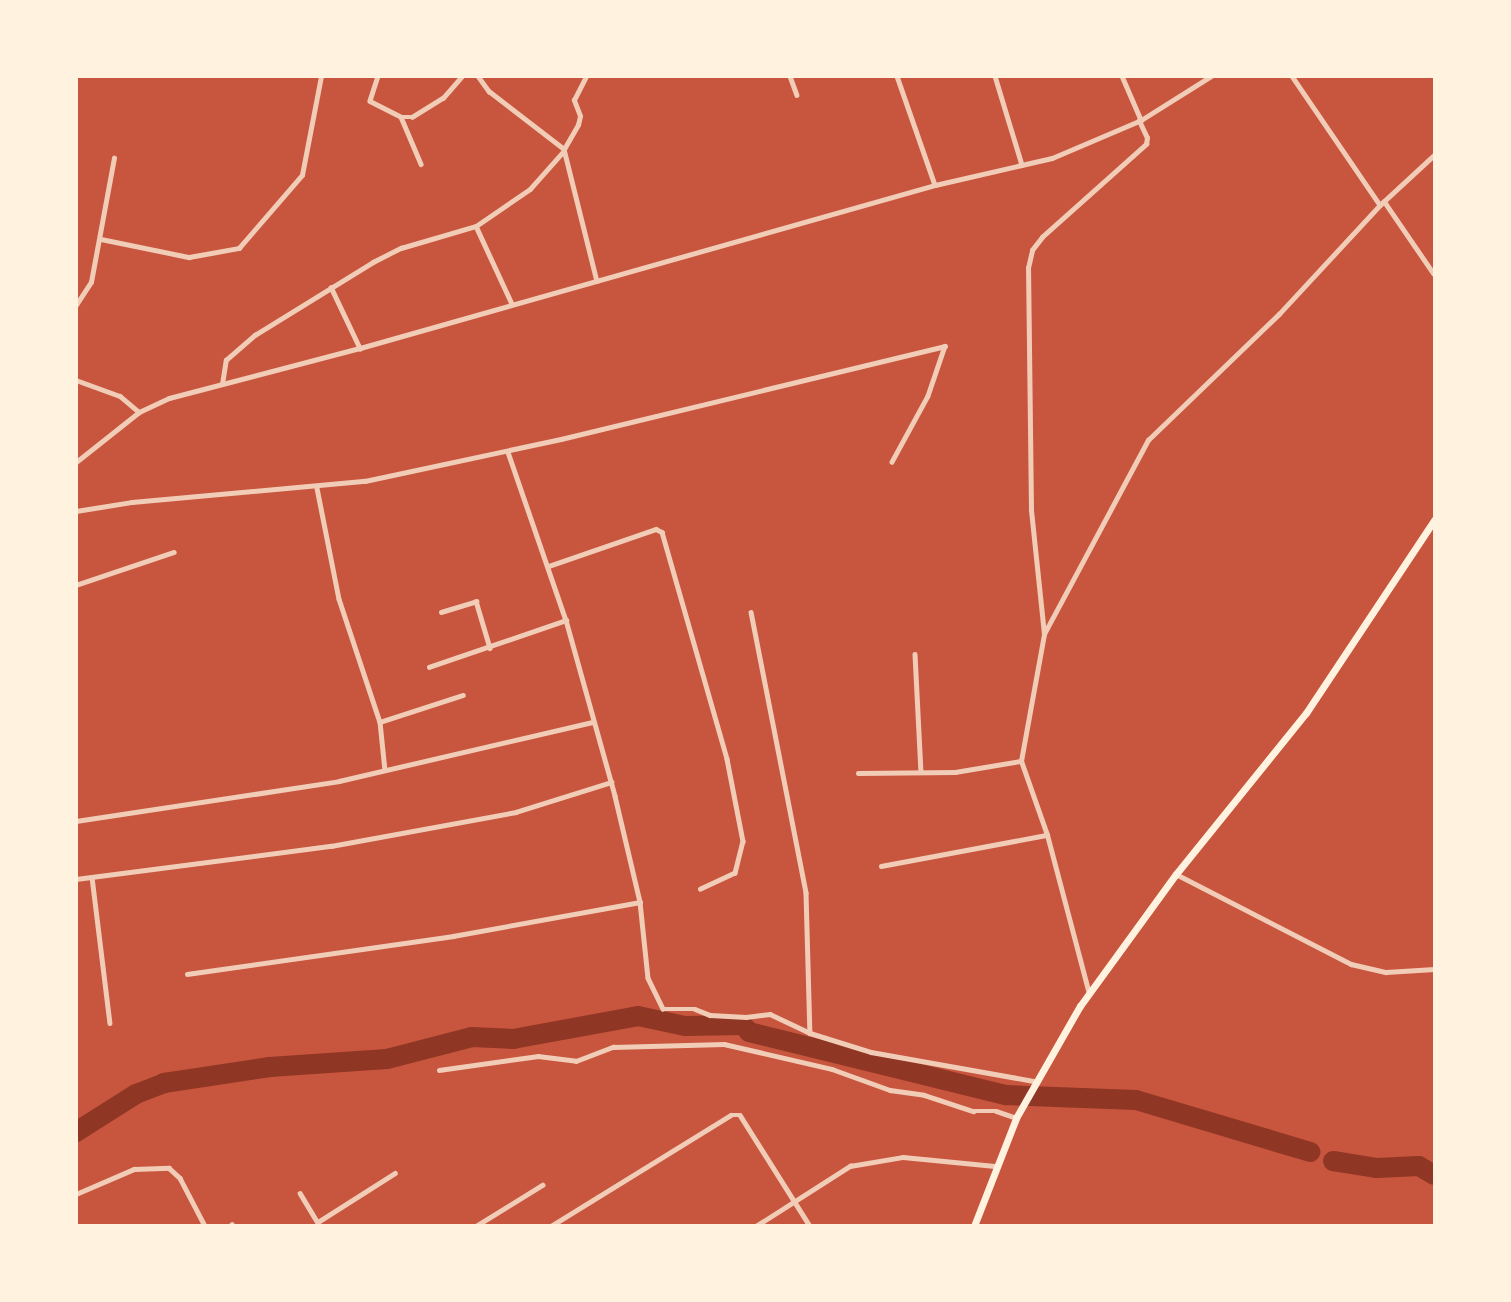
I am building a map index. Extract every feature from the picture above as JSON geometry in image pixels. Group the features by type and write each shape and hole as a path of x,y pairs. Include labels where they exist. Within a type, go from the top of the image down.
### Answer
{"main road":[{"path":"974,1226 995,1166 1016,1118 1033,1084 1089,994 1176,874 1306,713 1434,520"}],"street":[{"path":"101,239 189,257 239,248 302,175 321,76"},
{"path":"378,76 370,101 401,117 412,117 443,98 462,76"},
{"path":"478,76 489,91 563,151 597,281"},
{"path":"222,384 224,364 232,353 331,288 402,248 476,226 530,189 563,151 578,125 580,116 574,100 586,76"},
{"path":"790,76 797,95"},
{"path":"897,76 935,185"},
{"path":"995,76 1022,165"},
{"path":"1089,994 1047,835 1021,761 1044,634 1031,510 1028,268 1032,250 1042,237 1146,144 1147,138 1122,76"},
{"path":"76,462 139,412 169,398 360,348 935,185 1022,165 1088,146 1140,121 1211,76"},
{"path":"1292,76 1380,205"},
{"path":"401,117 421,164"},
{"path":"1044,634 1148,440 1279,315 1380,205 1434,155"},
{"path":"76,305 91,282 101,239 114,158"},
{"path":"1384,201 1434,274"},
{"path":"476,226 512,304"},
{"path":"331,288 360,348"},
{"path":"76,511 132,502 317,488 508,452 945,346 928,396 920,405 902,451 892,462"},
{"path":"76,380 120,396 139,412"},
{"path":"508,452 566,620 611,782 640,902 648,978 666,1011 691,1008 710,1015 746,1017 770,1014 810,1033 871,1052 1033,1084"},
{"path":"317,488 339,598 380,722 385,770"},
{"path":"549,566 656,529 662,532 727,759 743,841 735,873 701,889"},
{"path":"76,585 174,552"},
{"path":"441,612 476,601 490,648"},
{"path":"751,612 806,894 810,1033"},
{"path":"429,667 490,648 566,620"},
{"path":"915,654 921,772"},
{"path":"380,722 463,695"},
{"path":"76,821 339,781 593,722"},
{"path":"858,773 955,772 1021,761"},
{"path":"76,879 331,846 516,812 611,782"},
{"path":"881,866 1047,835"},
{"path":"1176,874 1351,964 1386,972 1434,969"},
{"path":"92,877 110,1023"},
{"path":"186,974 453,936 640,902"},
{"path":"439,1070 538,1056 576,1061 613,1047 724,1044 832,1069 890,1090 924,1095 973,1111 996,1110 1016,1118"},
{"path":"551,1226 731,1115 740,1115 810,1226"},
{"path":"756,1226 850,1166 903,1157 995,1166"},
{"path":"76,1194 134,1169 169,1168 180,1178 205,1226"},
{"path":"300,1193 319,1224 395,1173"},
{"path":"476,1226 542,1185"}],"waterway":[{"path":"76,1132 136,1094 164,1083 270,1067 387,1059 472,1037 513,1039 638,1016 685,1026 743,1025 749,1032 1006,1095 1136,1100 1310,1152"},
{"path":"1333,1161 1377,1168 1419,1166 1434,1175"}]}
